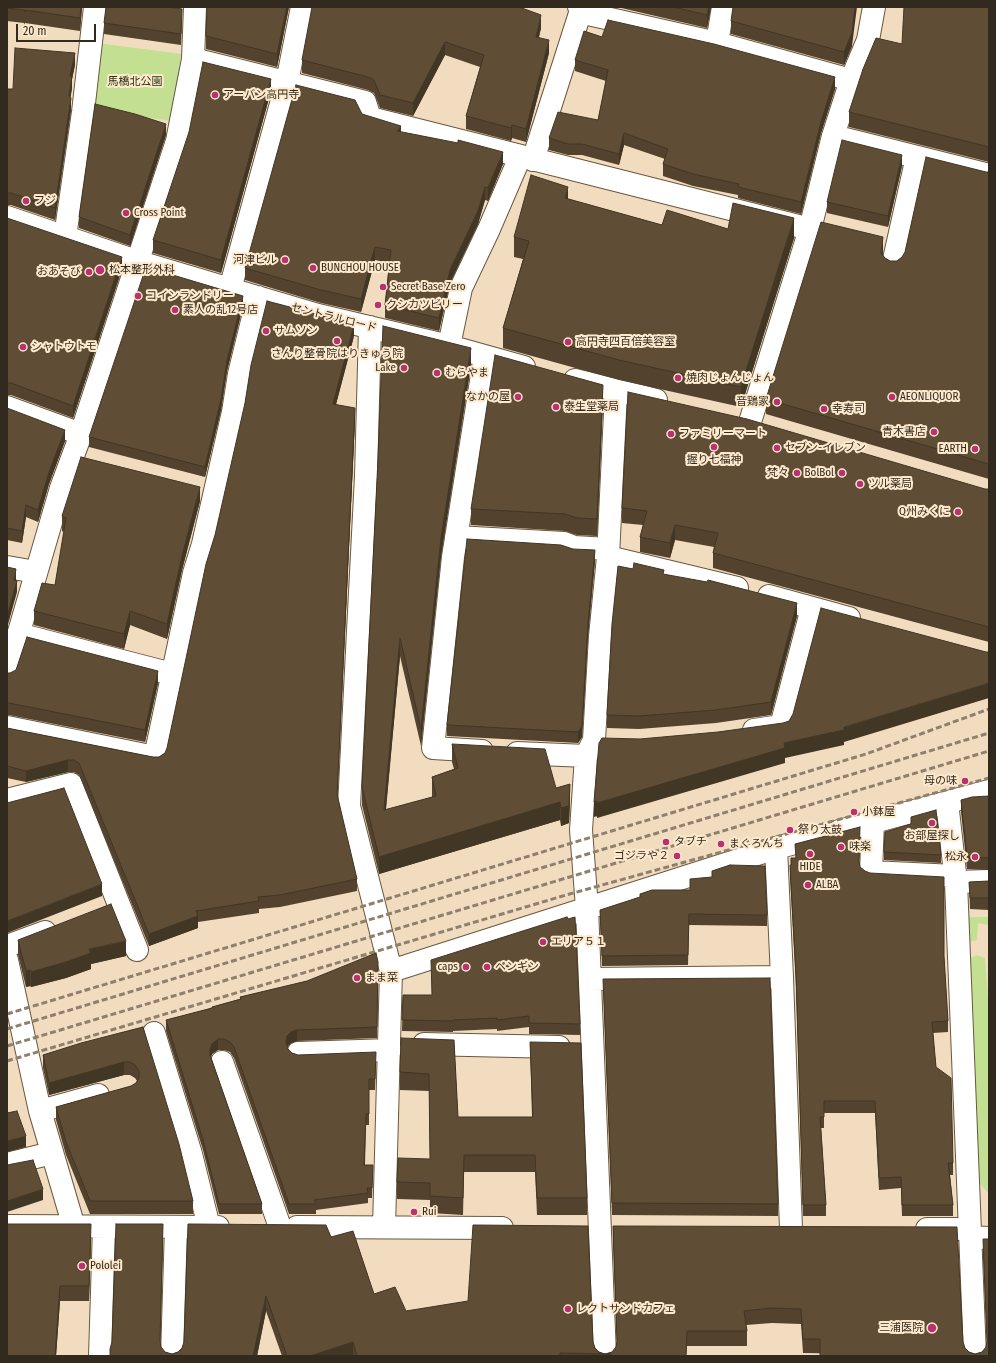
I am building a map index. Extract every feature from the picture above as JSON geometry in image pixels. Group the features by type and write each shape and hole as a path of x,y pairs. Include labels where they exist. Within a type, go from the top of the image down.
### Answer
{"street":[{"path":"65,237 83,112 95,7"},
{"path":"7,673 61,488 81,434 136,261 177,141 193,59 195,7"},
{"path":"230,289 287,82 302,7"},
{"path":"449,346 461,288 489,230 527,158 581,7 588,14 717,43 851,80"},
{"path":"717,43 723,7"},
{"path":"750,422 810,225 833,136 851,80 868,40 874,7"},
{"path":"193,59 365,102 370,118 527,158 810,225 833,227"},
{"path":"833,136 989,175"},
{"path":"893,264 917,157"},
{"name":"セントラルロード","path":"7,217 136,261 318,315 449,346 616,392 676,405"},
{"path":"876,237 897,242"},
{"path":"7,727 155,757 194,573 203,544 233,412 239,374 258,297"},
{"path":"370,327 366,476 348,806 391,971 384,1227"},
{"path":"485,356 452,557 433,748 590,748 617,741"},
{"path":"605,1356 592,1228 592,1048 587,908 581,830 608,553 616,392"},
{"path":"7,407 81,434"},
{"path":"728,417 772,428"},
{"path":"73,456 95,462"},
{"path":"192,486 215,492"},
{"path":"456,536 564,543 574,547 608,553 866,622"},
{"path":"7,567 36,572"},
{"path":"731,733 781,726 812,608"},
{"path":"18,634 172,674"},
{"path":"7,800 70,784 110,907 137,950"},
{"path":"391,971 776,848 989,791"},
{"path":"947,802 955,879 976,1235 975,1356"},
{"path":"873,822 872,872 955,879 989,880"},
{"path":"776,848 782,978 783,1229 814,1229"},
{"path":"7,946 66,924"},
{"path":"7,960 40,1111 74,1226"},
{"path":"590,979 782,978"},
{"path":"154,1033 191,1154 209,1227"},
{"path":"298,1053 390,1046 592,1048"},
{"path":"222,1062 280,1227"},
{"path":"40,1111 120,1089"},
{"path":"7,1164 52,1153"},
{"path":"7,1226 236,1227"},
{"path":"100,1356 104,1227"},
{"path":"172,1356 176,1227"},
{"path":"258,1227 520,1228"},
{"path":"592,1228 624,1228"},
{"path":"907,1229 976,1235"}],"green space":[{"name":"馬橋北公園","path":"97,43 181,54 172,121 88,109"},
{"path":"967,917 989,917 989,925 978,923 977,940 969,942"},
{"path":"977,955 985,958 989,1011 989,1194 976,1179 970,958"}],"building":[{"path":"7,7 81,7 80,18 25,10 25,12 24,10"},
{"path":"106,7 168,7 182,9 181,34 104,23"},
{"path":"207,7 287,7 277,54 206,36"},
{"path":"312,7 519,7 541,15 536,37 549,40 526,129 512,125 511,128 466,116 484,55 445,42 413,103 380,95 374,80 368,77 302,60"},
{"path":"673,7 709,7 707,15"},
{"path":"733,7 855,7 852,33 844,52 731,21"},
{"path":"904,7 989,7 989,147 849,112 863,69 876,38 902,44"},
{"path":"608,20 714,44 835,77 821,122 801,202 738,187 739,184 693,174 663,164 668,149 624,133 619,154 582,144 568,144 549,138 558,112 598,120 608,70 575,60 584,31 602,37"},
{"path":"15,48 75,53 70,76 72,76 69,96 71,98 55,208 7,193 7,89 13,89"},
{"path":"203,62 271,79 221,260 153,240 189,132"},
{"path":"296,85 355,100 362,114 401,126 397,131 458,143 458,140 503,152 488,188 485,187 478,211 450,270 439,318 385,305 391,250 375,247 361,299 321,290 245,268"},
{"path":"95,104 135,114 166,124 130,235 79,217"},
{"path":"842,140 902,155 888,216 827,202"},
{"path":"926,157 989,172 989,464 766,399 821,222 883,237 881,253 890,261 897,261 905,252"},
{"path":"531,175 568,187 565,198 662,225 667,210 728,229 733,203 794,218 741,387 619,360 503,328 529,241 514,237"},
{"path":"7,218 122,257 73,406 11,383 7,383"},
{"path":"146,267 243,296 227,361 221,399 205,467 89,437"},
{"path":"267,301 354,324 333,404 355,408 337,794 357,879 280,895 258,897 259,901 196,911 198,916 149,934 79,763 74,760 68,760 26,771 7,766 7,728 153,757 159,757 165,753 206,564 215,535 245,403 251,365"},
{"path":"383,326 471,348 441,538 421,729 400,638 384,810 436,796 432,777 458,768 452,744 545,749 556,788 570,784 569,806 561,808 560,802 379,857 362,787"},
{"path":"495,355 603,385 597,519 577,518 565,514 471,509"},
{"path":"628,392 747,419 989,489 989,627 713,553 718,533 675,525 670,543 640,537 647,511 622,508"},
{"path":"7,408 65,430 49,472 38,510 26,505 22,531 7,528"},
{"path":"81,457 200,487 182,556 167,624 130,611 124,634 34,611 42,583 55,585 66,518 62,516"},
{"path":"467,539 561,545 573,549 595,550 588,624 582,726 578,732 447,725"},
{"path":"634,563 664,570 663,574 707,582 708,580 797,603 771,702 716,710 639,716 607,715 612,624 618,566 633,569"},
{"path":"7,567 16,569 14,580 17,581 7,617"},
{"path":"821,608 989,652 989,683 844,727 844,730 784,743 785,748 597,803 597,801 594,802 599,743 602,738 640,739 718,732 789,721 793,714"},
{"path":"27,637 158,671 145,730 7,703 7,673 16,670"},
{"path":"64,788 102,884 7,921 7,803"},
{"path":"989,796 989,858 967,857 961,800 972,797"},
{"path":"936,810 941,855 884,852 885,832 911,824 911,817"},
{"path":"860,827 859,861 860,867 865,871 870,873 944,877 944,956 948,1021 932,1022 936,1067 951,1078 953,1163 948,1163 953,1205 902,1205 901,1177 879,1178 875,1101 824,1101 824,1117 820,1117 826,1205 803,1205 796,975 790,865 791,858 796,858 795,844"},
{"path":"730,865 765,866 767,915 689,914 688,955 602,956 600,910 640,897 640,894 652,890 690,890 690,879 712,877 712,871"},
{"path":"989,881 989,898 970,898 969,882"},
{"path":"111,904 126,941 89,949 91,953 66,962 31,972 30,970 26,971 18,940"},
{"path":"567,917 568,919 575,917 580,1024 529,1023 529,1016 497,1020 497,1018 453,1021 402,1020 403,995 432,995 431,960"},
{"path":"376,953 378,962 377,1027 297,1030 291,1032 287,1036 286,1042 288,1049 292,1053 298,1055 376,1052 375,1079 369,1079 369,1114 366,1114 364,1165 373,1165 372,1188 367,1188 368,1193 314,1200 316,1204 289,1204 234,1047 230,1042 224,1039 218,1039 212,1044 210,1055 262,1204 219,1204 203,1140 166,1020 241,999 240,997 307,981"},
{"path":"770,978 778,1204 612,1203 603,979"},
{"path":"143,1027 179,1144 193,1201 90,1201 66,1142 56,1107 131,1086 136,1083 139,1078 139,1071 135,1065 130,1062 124,1062 49,1083 43,1055 81,1043"},
{"path":"401,1038 454,1040 458,1117 533,1117 530,1042 581,1043 587,1198 537,1198 535,1155 464,1155 463,1198 430,1196 430,1183 397,1182 398,1158 430,1159 429,1074 400,1072"},
{"path":"17,1111 26,1136 7,1141 7,1113"},
{"path":"33,1160 43,1189 7,1201 7,1165"},
{"path":"7,1224 91,1224 89,1286 60,1286 55,1356 7,1356"},
{"path":"116,1224 163,1224 160,1341 161,1347 165,1352 172,1354 178,1352 182,1348 184,1342 188,1224 326,1225 331,1237 353,1231 374,1294 395,1287 406,1311 468,1301 473,1225 588,1226 593,1342 595,1348 599,1352 605,1354 560,1353 560,1356 357,1356 353,1342 310,1356 287,1356 266,1296 253,1356 110,1356 112,1342"},
{"path":"613,1226 957,1227 963,1342 965,1348 969,1352 975,1354 982,1352 986,1347 987,1341 983,1239 989,1239 989,1356 820,1356 820,1339 803,1339 801,1309 772,1308 744,1311 747,1331 687,1331 686,1356 611,1356 611,1354 605,1354 612,1352 616,1347 617,1341"}],"railway":[{"path":"7,1014 866,754 989,709"},
{"path":"7,1029 989,733"},
{"path":"7,1046 989,751"},
{"path":"7,1061 566,895 989,778"}],"place":[{"name":"アーバン高円寺","path":"215,95"},
{"name":"フジ","path":"26,201"},
{"name":"Cross Point","path":"126,213"},
{"name":"河津ビル","path":"285,260"},
{"name":"BUNCHOU HOUSE","path":"313,268"},
{"name":"松本整形外科","path":"100,270"},
{"name":"おあそび","path":"89,272"},
{"name":"Secret Base Zero","path":"383,287"},
{"name":"コインランドリー","path":"138,296"},
{"name":"クシカツビリー","path":"378,305"},
{"name":"素人の乱12号店","path":"175,310"},
{"name":"サムソン","path":"266,331"},
{"name":"さんり整骨院はりきゅう院","path":"337,341"},
{"name":"高円寺四百倍美容室","path":"568,342"},
{"name":"シャトウトモ","path":"23,347"},
{"name":"Lake","path":"404,368"},
{"name":"むらやま","path":"437,373"},
{"name":"焼肉じょんじょん","path":"678,378"},
{"name":"なかの屋","path":"518,397"},
{"name":"AEONLIQUOR","path":"892,397"},
{"name":"音鶏家","path":"777,402"},
{"name":"泰生堂薬局","path":"556,407"},
{"name":"幸寿司","path":"824,409"},
{"name":"青木書店","path":"934,432"},
{"name":"ファミリーマート","path":"671,434"},
{"name":"握り七福神","path":"714,447"},
{"name":"セブン-イレブン","path":"777,448"},
{"name":"EARTH","path":"975,449"},
{"name":"梵々","path":"797,473"},
{"name":"BolBol","path":"842,473"},
{"name":"ツル薬局","path":"860,484"},
{"name":"Q州みくに","path":"958,512"},
{"name":"母の味","path":"965,781"},
{"name":"小鉢屋","path":"854,812"},
{"name":"お部屋探し","path":"932,823"},
{"name":"祭り太鼓","path":"790,830"},
{"name":"タブチ","path":"666,842"},
{"name":"まぐろんち","path":"721,844"},
{"name":"味楽","path":"841,847"},
{"name":"HIDE","path":"810,854"},
{"name":"ゴジラや２","path":"677,856"},
{"name":"松永","path":"975,857"},
{"name":"ALBA","path":"808,885"},
{"name":"エリア５１","path":"543,942"},
{"name":"caps","path":"466,967"},
{"name":"ペンギン","path":"487,967"},
{"name":"まま菜","path":"357,978"},
{"name":"Rui","path":"414,1212"},
{"name":"Pololei","path":"82,1266"},
{"name":"レクトサンドカフェ","path":"568,1309"},
{"name":"三浦医院","path":"932,1328"}]}
